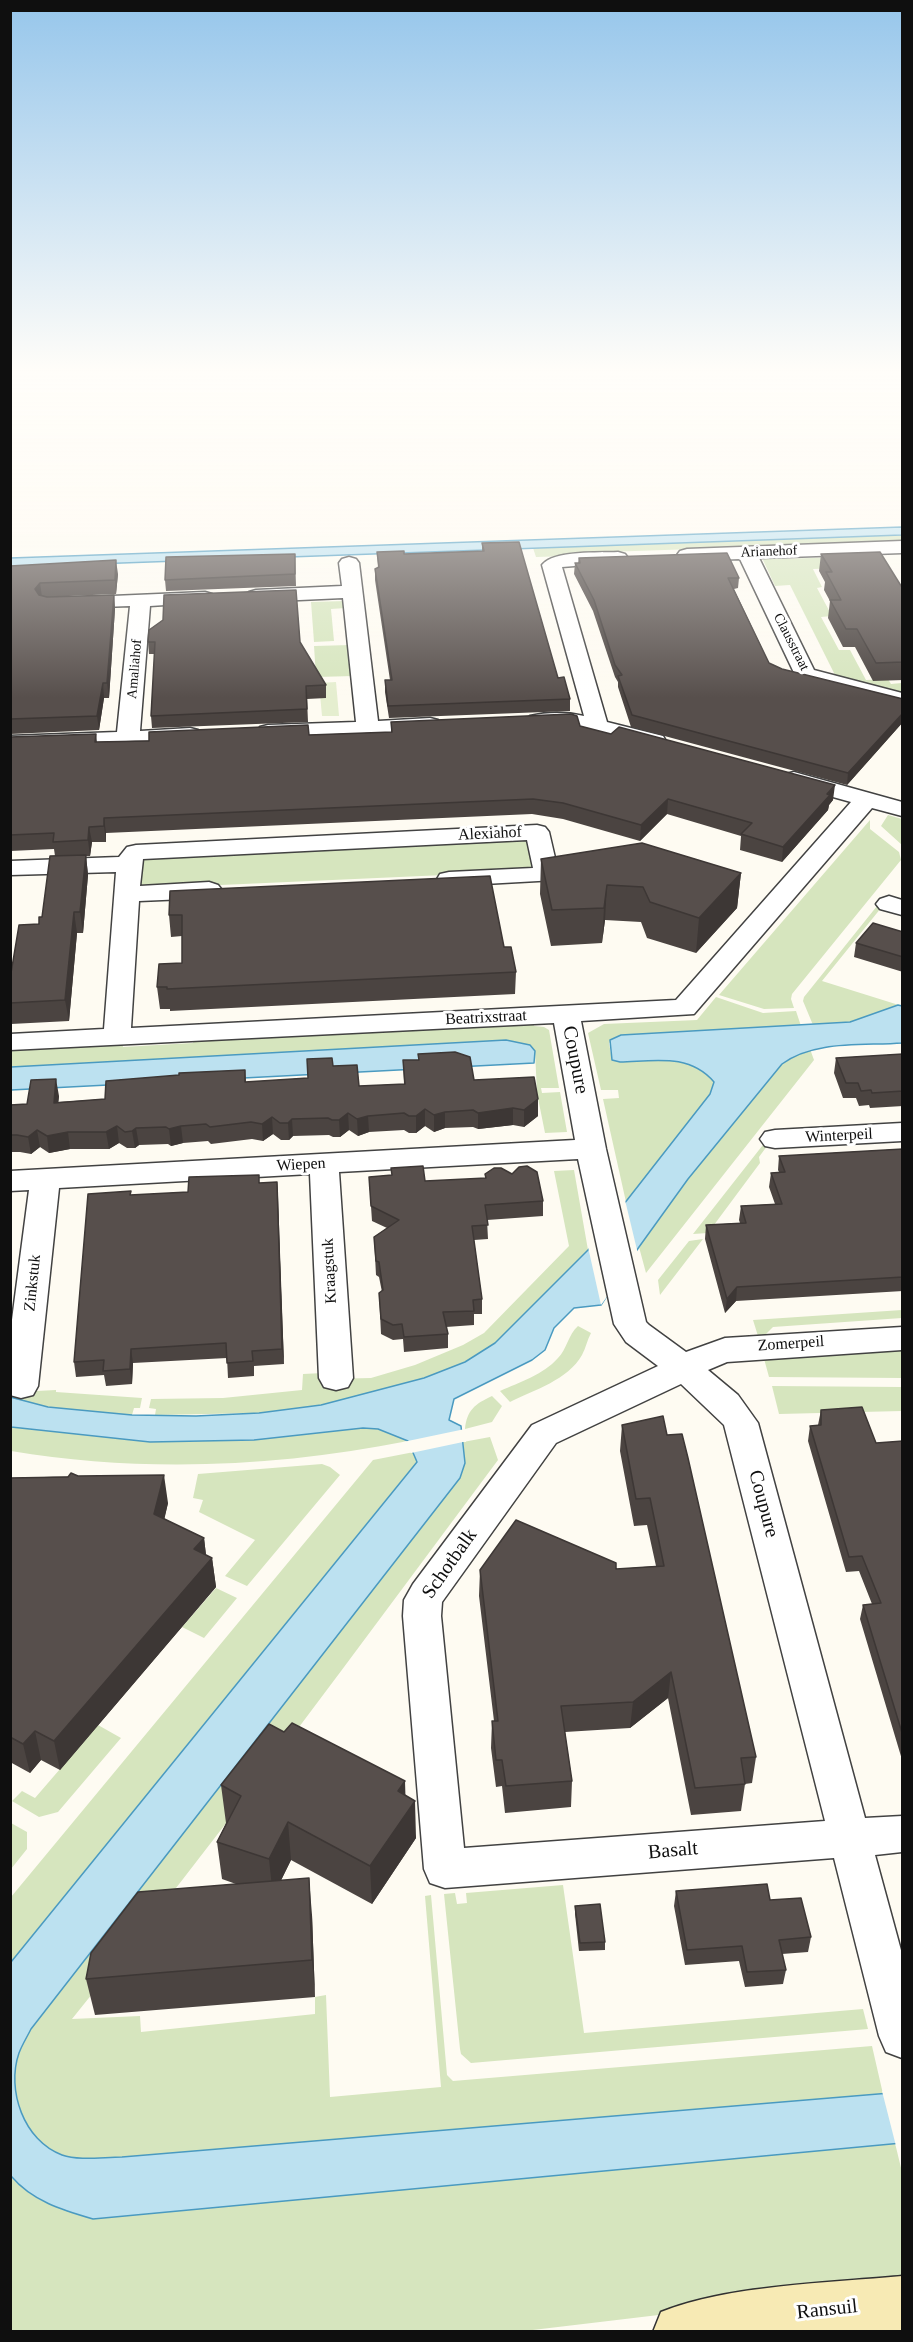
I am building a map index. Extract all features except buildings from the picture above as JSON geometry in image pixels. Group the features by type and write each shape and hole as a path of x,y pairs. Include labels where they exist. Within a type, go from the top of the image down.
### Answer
{"street":[{"name":"Arianehof","path":"667,556 903,547"},
{"name":"Clausstraat","path":"747,553 805,675 903,699"},
{"path":"597,725 552,565 559,561 572,559 632,557"},
{"path":"349,562 368,728"},
{"path":"49,603 352,592"},
{"name":"Amaliahof","path":"128,738 141,600"},
{"path":"516,722 572,720 679,748"},
{"path":"250,733 447,725"},
{"path":"10,743 215,734"},
{"path":"768,772 903,809"},
{"name":"Beatrixstraat","path":"10,1042 684,1008 867,800"},
{"name":"Alexiahof","path":"130,864 133,854 148,850 537,832 547,874 426,880"},
{"path":"10,868 130,864 117,1036"},
{"path":"127,894 238,889"},
{"name":"Coupure","path":"566,1014 591,1149 632,1328 730,1407 741,1423 903,2036"},
{"name":"Winterpeil","path":"775,1139 903,1132"},
{"name":"Wiepen","path":"10,1181 591,1149"},
{"name":"Kraagstuk","path":"324,1164 336,1378"},
{"name":"Zinkstuk","path":"21,1386 45,1179"},
{"name":"Zomerpeil","path":"683,1368 712,1354 740,1348 903,1338"},
{"name":"Schotbalk","path":"445,1869 422,1616 423,1600 544,1434 683,1368"},
{"name":"Basalt","path":"445,1869 903,1834"},
{"name":"Ransuil","path":"681,2331 760,2317 903,2303"}],"green space":[{"path":"902,535 902,542 576,553 570,556 536,557 533,548"},
{"path":"767,557 783,559 836,557 842,568 813,569 822,587 817,588 832,616 821,617 839,650 850,650 866,680 888,679 891,684 902,683 902,692 835,675 790,585 775,586 763,560"},
{"path":"345,601 346,608 331,609 334,641 314,642 311,602"},
{"path":"350,645 354,676 316,677 314,646"},
{"path":"336,682 339,716 322,716 319,683"},
{"path":"888,815 902,819 902,845 881,826"},
{"path":"870,820 870,829 899,852 901,860 792,994 794,1008 764,1009 719,995"},
{"path":"525,839 530,843 534,865 528,869 511,872 154,888 141,885 137,880 138,863 145,857"},
{"path":"877,906 881,908 822,981 902,1006 850,1022 813,1025 803,1001 804,997"},
{"path":"716,997 763,1013 796,1011 801,1026 621,1035 609,1043 612,1060 620,1062 659,1060 682,1063 694,1066 714,1082 710,1094 626,1202 603,1099 619,1098 618,1090 601,1090 588,1033 604,1024 697,1020"},
{"path":"533,1021 534,1026 549,1030 559,1088 541,1088 542,1093 560,1092 567,1132 545,1133 537,1093 535,1051 506,1040 11,1067 11,1048 122,1043 123,1047 193,1043 194,1039"},
{"path":"810,1049 814,1060 646,1273 639,1247 688,1179 782,1064"},
{"path":"766,1141 770,1142 759,1157 760,1163 708,1233 693,1234"},
{"path":"574,1170 588,1250 495,1343 465,1362 424,1378 321,1405 259,1413 155,1415 156,1409 149,1408 151,1399 223,1398 302,1390 303,1374 323,1373 327,1379 371,1378 415,1365 463,1345 484,1333 569,1246 554,1171"},
{"path":"703,1239 660,1295 658,1280 689,1241"},
{"path":"902,1310 902,1318 773,1327 765,1335 758,1336 753,1320"},
{"path":"578,1326 591,1333 576,1364 559,1378 510,1402 500,1391 531,1378 552,1364"},
{"path":"902,1347 902,1378 769,1377 763,1355"},
{"path":"10,1383 37,1391 56,1390 56,1392 142,1398 140,1408 134,1408 132,1415 48,1407 11,1397"},
{"path":"772,1386 902,1387 902,1411 779,1414"},
{"path":"492,1396 502,1406 492,1422 465,1429 473,1408"},
{"path":"10,1427 150,1442 254,1440 363,1428 378,1429 408,1441 310,1457 210,1464 160,1464 60,1458 11,1451"},
{"path":"490,1437 498,1460 235,1812 72,2019 140,2016 141,2032 315,2014 315,1997 326,1995 330,2097 441,2087 425,1896 431,1895 447,2075 453,2081 872,2046 883,2094 122,2157 76,2158 62,2155 49,2148 28,2126 17,2098 16,2067 19,2053 31,2029 465,1463 463,1442"},
{"path":"414,1452 417,1462 11,1962 11,1897 373,1460"},
{"path":"322,1464 340,1475 247,1586 225,1576 255,1540 199,1512 203,1500 193,1498 198,1474"},
{"path":"216,1588 237,1598 204,1638 182,1627"},
{"path":"98,1725 121,1738 58,1812 39,1817 12,1801 22,1791 35,1798"},
{"path":"11,1823 27,1832 27,1849 11,1869"},
{"path":"563,1885 584,2033 863,2009 868,2029 471,2063 461,2054 460,2049 444,1894 455,1893 457,1904 467,1903 466,1893"},
{"path":"895,2143 902,2172 902,2286 516,2332 11,2331 10,2176 38,2198 59,2208 93,2219"}],"water":[{"path":"902,527 902,535 11,567 10,558"},
{"path":"898,1005 902,1006 902,1043 824,1048 795,1056 782,1064 688,1179 601,1305 574,1308 554,1328 545,1350 532,1360 454,1399 449,1420 461,1426 465,1463 460,1478 31,2029 19,2053 15,2083 21,2113 37,2138 62,2155 76,2158 122,2157 902,2092 902,2143 93,2219 59,2208 28,2192 11,2176 11,1962 417,1462 408,1441 378,1429 363,1428 254,1440 150,1442 11,1427 10,1397 48,1407 132,1415 196,1416 259,1413 321,1405 424,1378 465,1362 495,1343 588,1250 710,1094 714,1082 694,1066 659,1060 620,1062 612,1060 610,1040 621,1035 850,1022"},
{"path":"506,1040 530,1045 535,1051 534,1063 11,1090 11,1067"}],"pier":[{"path":"625,1200 638,1254 601,1305 588,1247"},
{"path":"465,1429 466,1442 411,1453 403,1442"},
{"path":"902,2089 902,2146 896,2146 882,2091"}]}
